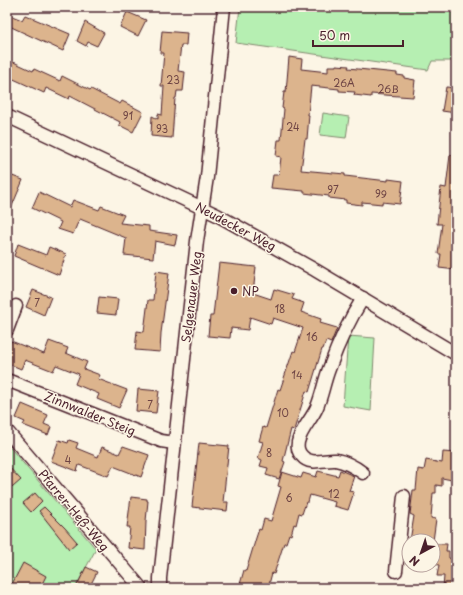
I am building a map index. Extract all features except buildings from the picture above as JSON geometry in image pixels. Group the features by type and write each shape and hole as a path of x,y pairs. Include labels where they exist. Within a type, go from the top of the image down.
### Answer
{"street":[{"name":"Selgenauer Weg","path":"160,588 174,443 197,241 203,207 224,7"},
{"name":"Neudecker Weg","path":"7,116 203,207 363,298 456,354"},
{"path":"363,298 345,329 329,368 317,408 298,442 299,453 306,460 336,460 354,466 363,473"},
{"path":"7,330 16,306"},
{"name":"Zinnwalder Steig","path":"7,380 162,442 174,443"},
{"name":"Pfarrer-Heß-Weg","path":"7,432 141,588"},
{"path":"396,571 404,496"}],"green space":[{"path":"240,7 456,7 456,61 432,61 428,70 236,43"},
{"path":"323,113 349,117 346,138 320,135"},
{"path":"348,336 375,338 371,411 343,406"},
{"path":"7,444 96,549 75,588 7,588"}],"place":[{"name":"NP","path":"234,291"}]}
